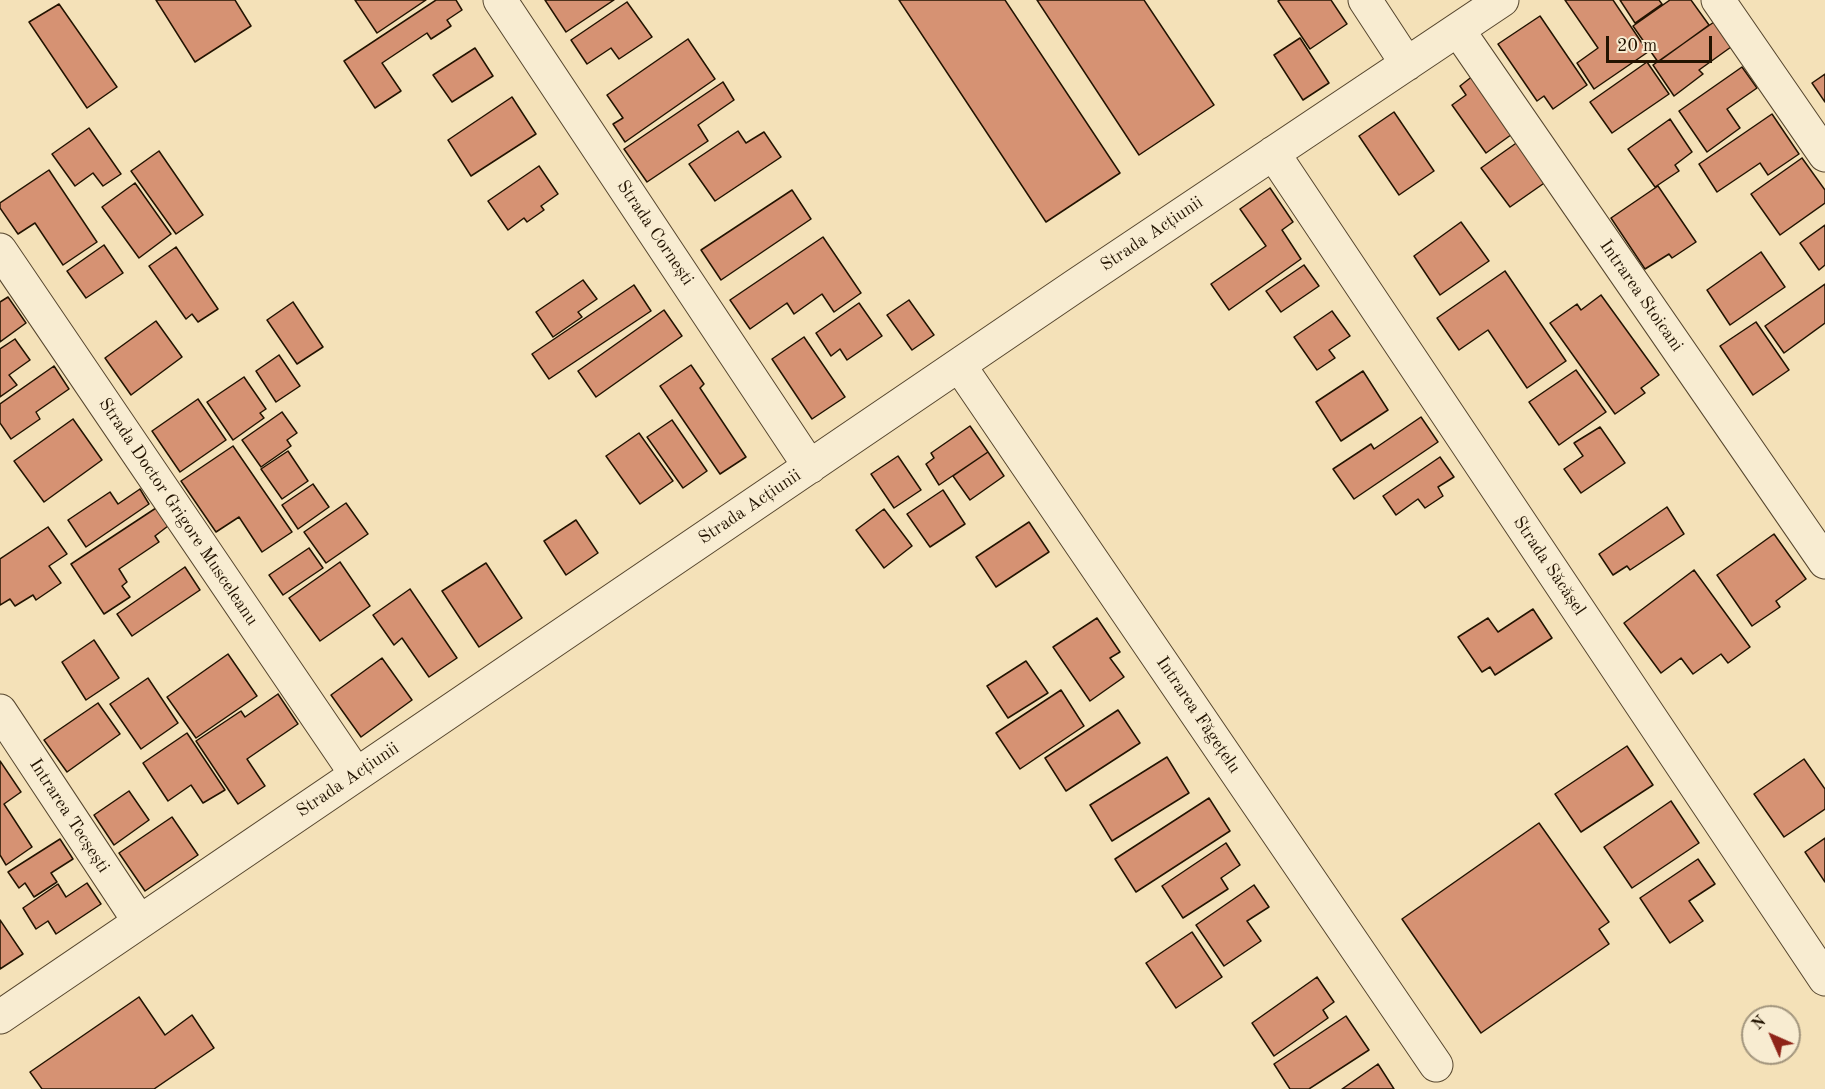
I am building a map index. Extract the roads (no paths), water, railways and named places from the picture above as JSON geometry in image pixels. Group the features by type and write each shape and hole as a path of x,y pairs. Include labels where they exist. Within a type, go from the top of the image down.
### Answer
{"street":[{"name":"Strada Cornești","path":"500,0 810,467"},
{"path":"1365,0 1407,63"},
{"name":"Strada Acțiunii","path":"0,1017 959,365 1502,0"},
{"path":"1718,0 1825,155"},
{"name":"Intrarea Stoicani","path":"1458,30 1825,562"},
{"name":"Strada Săcășel","path":"1273,153 1825,979"},
{"name":"Strada Doctor Grigore Musceleanu","path":"0,250 356,774"},
{"name":"Intrarea Făgețelu","path":"959,365 1436,1065"},
{"name":"Intrarea Tecșești","path":"0,711 139,921"}]}
